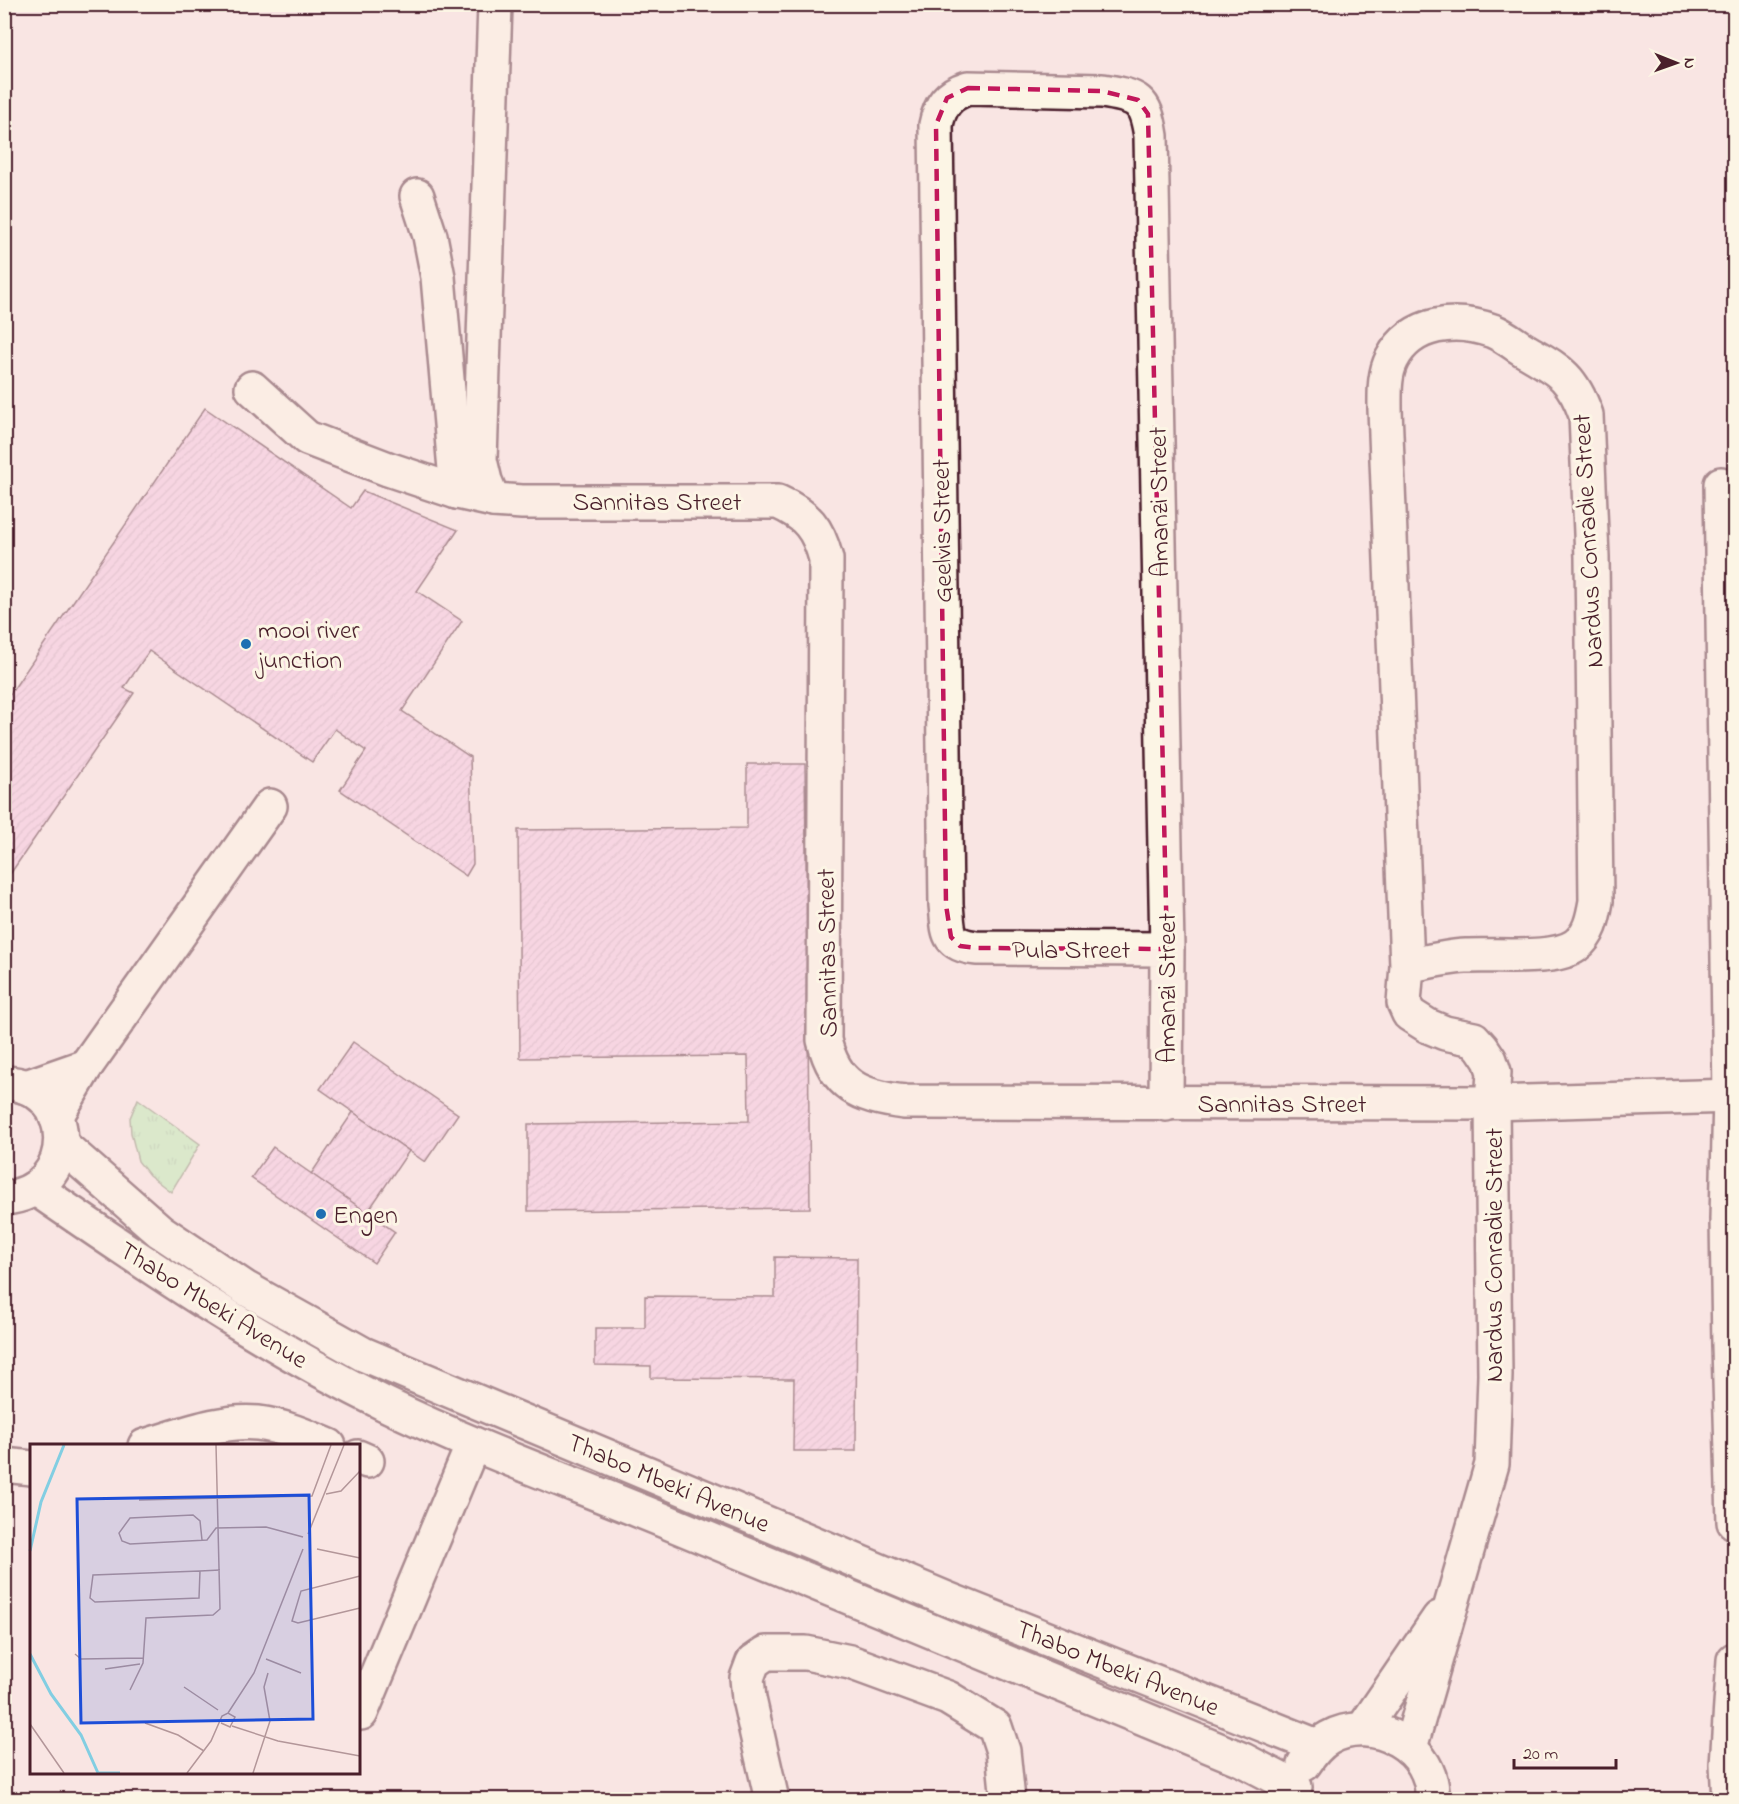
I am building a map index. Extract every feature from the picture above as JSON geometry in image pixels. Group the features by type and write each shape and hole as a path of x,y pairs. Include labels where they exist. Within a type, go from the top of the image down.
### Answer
{"street":[{"path":"493,500 484,481 480,460 495,4"},
{"name":"Amanzi Street","path":"947,99 956,92 968,88 1102,90 1138,100 1148,114 1152,148 1167,949 1166,1104"},
{"name":"Geelvis Street","path":"947,99 939,111 936,125 946,905 951,937 960,946 976,948"},
{"path":"417,196 430,236 438,278 457,492"},
{"name":"Nardus Conradie Street","path":"1407,966 1464,956 1552,954 1574,946 1587,934 1593,919 1596,901 1592,557 1586,415 1570,381 1558,370 1495,332 1468,323 1447,323 1422,329 1403,344 1392,360 1386,379 1384,409 1407,966 1404,1003 1409,1014 1428,1026 1474,1039 1490,1060 1494,1072 1492,1103 1495,1375 1492,1464 1457,1592 1410,1748"},
{"name":"Sannitas Street","path":"252,388 307,438 388,470 457,492 493,500 522,502 778,502 794,509 810,522 821,540 826,559 824,1040 829,1062 850,1086 885,1100 905,1102 1492,1103 1732,1096"},
{"path":"1721,484 1732,1096 1728,1323 1734,1522"},
{"path":"4,1198 26,1194 53,1170 59,1131 86,1066 270,807"},
{"name":"Pula Street","path":"976,948 1167,949"},
{"path":"15,1085 86,1066"},
{"name":"Thabo Mbeki Avenue","path":"15,1085 39,1094 49,1104 59,1131 160,1231 245,1288 363,1354 947,1599 1317,1746"},
{"name":"Thabo Mbeki Avenue","path":"35,1188 138,1259 268,1342 385,1404 473,1444 634,1508 1243,1760 1294,1794"},
{"path":"152,1444 220,1425 257,1423 293,1431 324,1444"},
{"path":"361,1713 473,1444"},
{"path":"4,1466 30,1468"},
{"path":"1363,1729 1457,1592"},
{"path":"772,1800 749,1699 747,1678 753,1662 766,1653 806,1653 850,1662 948,1698 995,1727 1003,1751 1008,1800"},
{"path":"1729,1800 1727,1764 1734,1660"},
{"path":"1294,1794 1297,1773 1317,1746 1346,1731 1363,1729 1388,1734 1410,1748 1421,1760 1439,1796"}],"highlighted area":[{"path":"968,88 1102,91 1138,100 1148,114 1167,949 976,948 960,946 951,937 946,905 936,125 947,98"}],"green space":[{"path":"138,1099 200,1144 171,1192 149,1175 138,1161 130,1118"}],"building":[{"name":"mooi river junction","path":"205,408 351,508 363,491 458,530 417,591 462,621 402,711 470,757 473,864 466,876 340,790 366,751 335,729 312,762 149,651 124,688 134,693 4,883 4,703"},
{"path":"747,764 805,764 810,1208 528,1211 528,1124 749,1121 748,1056 520,1058 518,830 747,828"},
{"path":"353,1042 458,1114 425,1162 320,1089"},
{"path":"353,1112 409,1151 367,1213 311,1174"},
{"path":"273,1147 395,1232 374,1263 251,1178"},
{"path":"775,1257 857,1258 856,1451 793,1451 794,1379 651,1378 651,1366 595,1365 595,1328 645,1328 645,1296 775,1297"}],"place":[{"name":"mooi river junction","path":"246,644"},
{"name":"Engen","path":"321,1214"}]}
